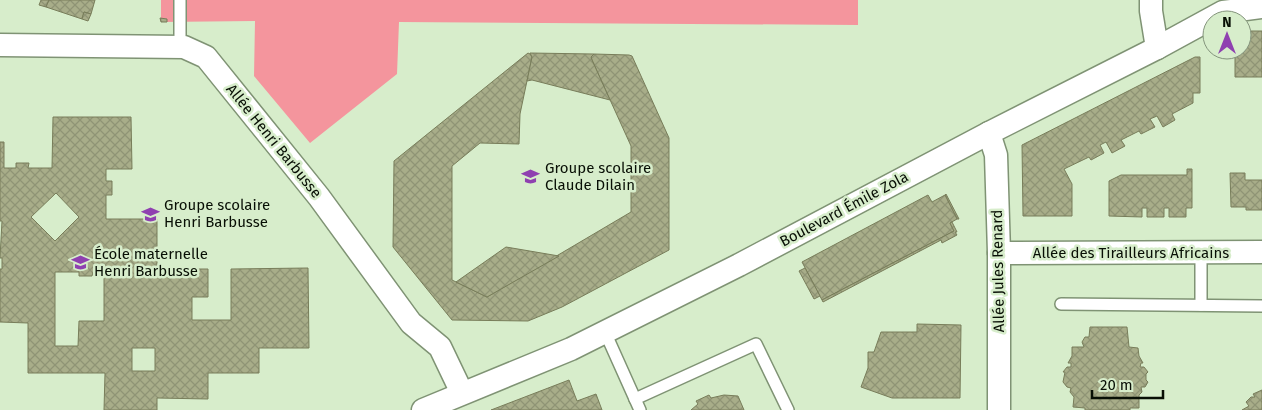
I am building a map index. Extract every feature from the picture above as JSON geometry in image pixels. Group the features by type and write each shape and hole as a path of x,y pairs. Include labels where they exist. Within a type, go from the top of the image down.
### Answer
{"street":[{"path":"1151,0 1157,48"},
{"name":"Boulevard Émile Zola","path":"423,410 571,349 739,265 989,132 1157,48 1223,12 1262,7"},
{"name":"Allée Henri Barbusse","path":"0,45 184,47 206,57 319,197 411,323 440,347 462,393"},
{"name":"Allée Jules Renard","path":"989,132 996,155 999,253 999,410"},
{"name":"Allée des Tirailleurs Africains","path":"999,253 1262,252"}],"lane":[{"path":"180,0 180,47"},
{"path":"1201,252 1201,305"},
{"path":"1061,304 1262,306"},
{"path":"605,332 638,405 756,344 788,410"}],"shaded area":[{"path":"161,0 858,0 858,25 399,22 397,74 310,143 254,76 255,21 161,22"}],"building":[{"path":"41,0 49,0 46,7 39,5"},
{"path":"49,0 95,0 91,14 84,12 82,19 46,7"},
{"path":"84,12 91,14 88,21 82,19"},
{"path":"160,18 167,19 167,22 161,22"},
{"path":"1252,31 1262,31 1262,77 1235,77 1235,60 1252,60"},
{"path":"528,53 532,57 520,114 519,144 480,143 452,166 452,280 487,297 631,212 631,146 592,60 591,57 594,54 632,56 669,138 669,250 562,307 528,321 452,320 393,247 394,161"},
{"path":"530,53 594,54 591,57 592,60 610,100 532,80 527,81 532,57"},
{"path":"1195,57 1200,57 1200,93 1193,93 1193,103 1172,114 1175,120 1163,127 1157,116 1150,119 1155,127 1141,134 1139,131 1121,140 1125,146 1112,153 1106,142 1100,145 1104,153 1091,160 1089,157 1064,169 1072,184 1072,216 1023,216 1022,145"},
{"name":"École maternelle Henri Barbusse","path":"53,117 131,117 132,169 106,169 106,181 112,181 112,195 106,195 106,219 157,219 157,269 208,269 208,297 192,297 192,320 231,320 231,269 308,268 309,348 259,348 259,373 208,373 208,399 157,398 157,410 104,410 105,373 28,373 28,323 0,322 2,221 0,221 0,142 4,142 4,168 16,168 16,163 29,163 28,168 52,168","holes":["56,193 79,217 55,241 31,217","55,272 79,272 79,276 92,276 93,272 104,272 104,321 79,321 78,346 55,346","132,348 155,348 155,371 132,371"]},
{"path":"1187,169 1192,169 1192,208 1186,208 1186,217 1169,217 1169,208 1164,208 1164,217 1147,217 1147,208 1142,208 1142,217 1109,216 1109,181 1121,175 1187,175"},
{"path":"1230,173 1245,173 1245,180 1262,180 1262,210 1246,210 1246,207 1231,207"},
{"path":"946,194 959,219 957,219"},
{"path":"928,195 932,202 945,195 957,219 950,223 954,231 822,300 802,262"},
{"path":"952,222 957,235 942,243 941,240 823,302 822,300 954,231 950,223"},
{"path":"506,247 559,256 487,297 456,282"},
{"path":"805,268 820,296 814,299 799,271"},
{"path":"917,324 961,325 960,398 892,398 861,387 868,368 868,352 874,352 881,332 917,332"},
{"path":"1090,327 1127,327 1129,347 1138,348 1139,356 1143,363 1141,363 1140,367 1144,367 1148,372 1146,380 1148,382 1145,387 1141,387 1142,392 1139,395 1139,408 1130,408 1130,410 1085,410 1085,408 1073,407 1074,397 1070,392 1071,388 1067,387 1063,382 1065,372 1063,372 1067,367 1071,367 1071,363 1068,363 1072,356 1072,347 1084,347 1082,342 1085,337 1089,337"},
{"path":"569,380 577,401 596,394 602,410 491,410"},
{"path":"1262,390 1262,410 1242,410 1249,406 1246,402 1251,397 1255,397 1253,394"},
{"path":"709,395 711,398 724,395 738,396 744,410 691,410 698,404 696,401"}],"place":[{"name":"Groupe scolaire Claude Dilain","path":"531,177"},
{"name":"Groupe scolaire Henri Barbusse","path":"150,214"},
{"name":"École maternelle Henri Barbusse","path":"80,263"}]}
